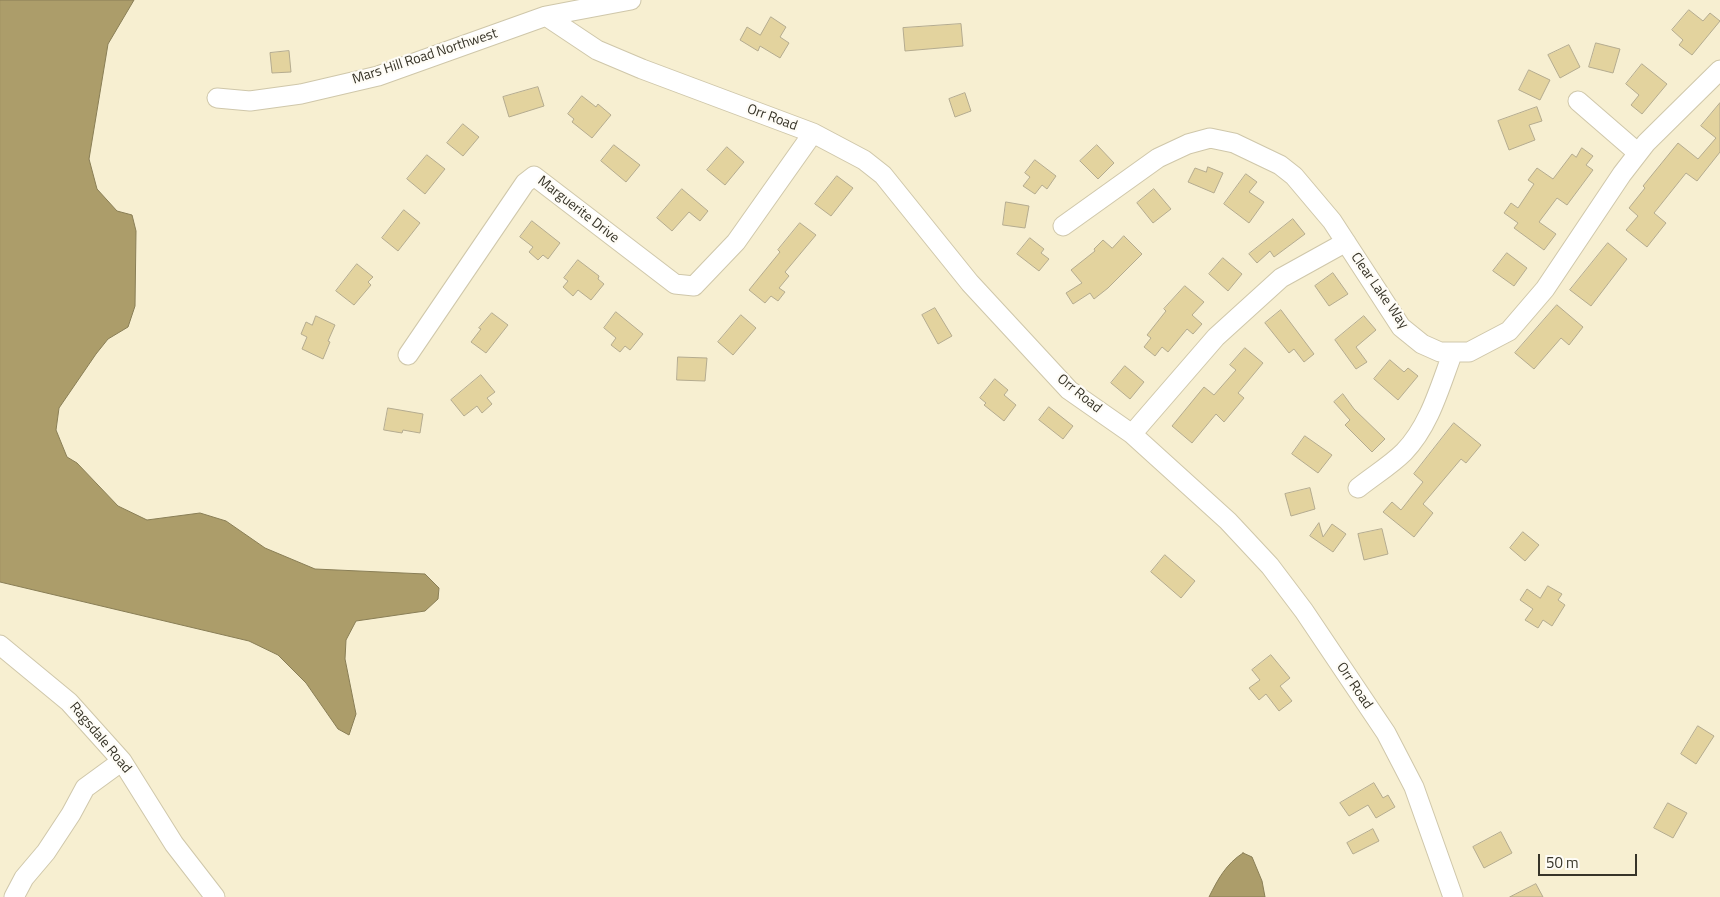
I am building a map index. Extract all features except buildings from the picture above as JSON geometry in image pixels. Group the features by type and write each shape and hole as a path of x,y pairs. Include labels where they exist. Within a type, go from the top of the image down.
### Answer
{"street":[{"name":"Mars Hill Road Northwest","path":"217,98 250,101 293,95 378,76 546,16 631,0"},
{"name":"Orr Road","path":"546,16 598,50 642,69 813,133 864,160 883,175 970,283 1063,384 1132,434 1228,521 1270,566 1304,611 1386,733 1414,787 1453,897"},
{"name":"Clear Lake Way","path":"1063,226 1158,158 1188,144 1210,138 1234,143 1280,165 1294,176 1332,221 1401,327 1422,344 1440,352 1469,352 1509,331 1545,289 1622,174 1646,143 1720,70"},
{"path":"1578,101 1638,153"},
{"name":"Marguerite Drive","path":"408,355 525,183 534,176 675,284 694,286 736,242 813,133"},
{"path":"1132,434 1216,337 1282,278 1346,242"},
{"path":"1358,488 1403,452 1419,432 1431,410 1453,352"},
{"name":"Ragsdale Road","path":"0,645 69,702 122,760 174,844 215,897"},
{"path":"14,897 24,878 46,852 72,814 85,788 122,760"}],"shaded area":[{"path":"0,0 134,0 108,44 89,159 97,189 117,211 132,215 136,231 135,306 128,327 108,339 59,408 56,430 67,457 77,463 118,506 147,520 200,513 226,521 265,548 315,569 425,574 439,588 438,599 425,611 356,621 346,640 345,659 356,714 349,735 338,729 306,683 278,655 249,641 0,582"},
{"path":"1243,853 1252,857 1262,881 1265,897 1209,897 1227,867"}]}
